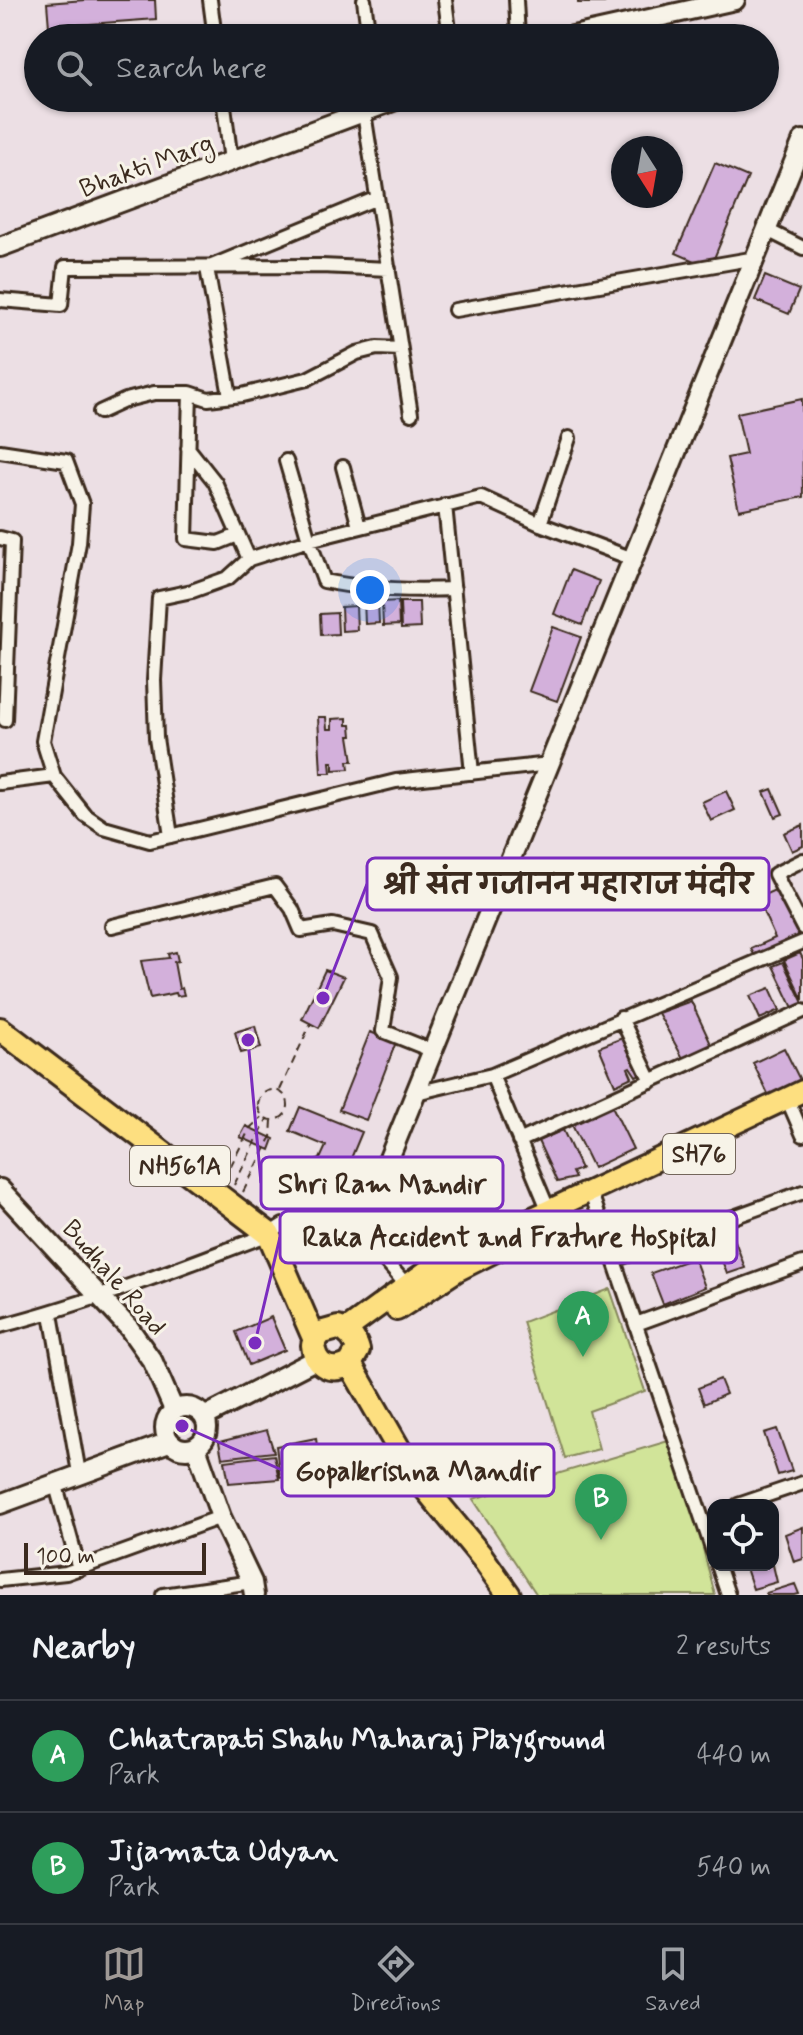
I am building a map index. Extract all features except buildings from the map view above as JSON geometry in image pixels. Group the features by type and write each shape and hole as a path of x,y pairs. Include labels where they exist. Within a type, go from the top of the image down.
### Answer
{"highway":[{"name":"NH561A","path":"0,1029 269,1234 316,1349"},
{"path":"338,1328 350,1335 358,1354 350,1364 335,1369 328,1368 316,1349 325,1330 338,1328"},
{"path":"350,1364 412,1472 509,1595"}],"main road":[{"name":"SH76","path":"350,1335 411,1292 458,1270 551,1215 796,1101"}],"street":[{"path":"210,0 213,24"},
{"path":"364,0 367,24"},
{"path":"445,0 448,24"},
{"path":"516,0 517,24"},
{"path":"619,24 735,0"},
{"path":"225,112 231,161"},
{"path":"364,113 411,414"},
{"name":"Bhakti Marg","path":"0,247 364,113"},
{"path":"357,1237 803,140"},
{"path":"207,268 377,198"},
{"path":"767,230 803,248"},
{"path":"455,310 756,258"},
{"path":"0,300 61,305 65,267 321,266 389,269"},
{"path":"207,268 230,396"},
{"path":"100,412 126,400 154,393 190,393 208,399 230,396 307,379 357,353 377,348 401,349"},
{"path":"190,393 186,539 218,543 238,535"},
{"path":"540,524 569,438"},
{"path":"188,448 215,482 249,559"},
{"path":"0,451 66,461 82,504 79,543 43,741 54,776 85,815 104,828 150,841 396,781 550,764"},
{"path":"286,461 324,581 352,587 406,591 454,589"},
{"path":"343,467 359,527"},
{"path":"171,836 156,738 154,680 159,598 192,591 228,578 249,559 309,540 481,497 540,524 633,559"},
{"path":"445,505 472,773"},
{"path":"0,538 12,541 5,720"},
{"path":"0,783 54,776"},
{"path":"803,860 775,874 803,928"},
{"path":"112,926 275,886 292,909 301,930 333,925 372,934 391,977 383,1031 433,1051"},
{"path":"416,1093 492,1075 803,942"},
{"path":"519,1141 803,1011"},
{"path":"621,1018 651,1081"},
{"path":"492,1075 551,1215"},
{"path":"796,1101 803,1135"},
{"name":"Budhale Road","path":"0,1189 129,1328 153,1362 174,1410"},
{"path":"614,1260 803,1192"},
{"path":"592,1196 707,1515"},
{"path":"0,1326 51,1314 102,1297 269,1234 283,1225 302,1224 357,1237 381,1256 411,1292"},
{"path":"636,1324 803,1263"},
{"path":"51,1314 79,1473"},
{"path":"204,1417 316,1349"},
{"path":"194,1408 204,1417 207,1430 196,1447 182,1449 169,1442 164,1429 165,1421 174,1410 194,1408"},
{"path":"0,1504 169,1442"},
{"path":"163,1595 253,1588 221,1517 196,1447"},
{"path":"55,1482 79,1569"},
{"path":"756,1499 803,1483"},
{"path":"0,1580 66,1573 221,1517"},
{"path":"720,1571 728,1595"}],"path":[{"path":"280,1092 311,1023"},
{"path":"222,1184 250,1128 268,1118 282,1116 287,1108 286,1099 280,1092 270,1090 261,1095 258,1105 268,1118 271,1138 241,1196"},
{"path":"230,1194 268,1118"}],"green space":[{"path":"610,1289 645,1391 589,1411 599,1449 565,1458 523,1322"},
{"path":"675,1439 715,1595 537,1595 473,1499"}],"place":[{"name":"श्री संंत गजानन महाराज मंदीर","path":"323,998"},
{"name":"Shri Ram Mandir","path":"248,1040"},
{"name":"Raka Accident and Frature Hospital","path":"255,1343"},
{"name":"Chhatrapati Shahu Maharaj Playground","path":"583,1357"},
{"name":"Gopalkrishna Mandir","path":"182,1426"},
{"name":"Jijamata Udyan","path":"601,1540"}]}
